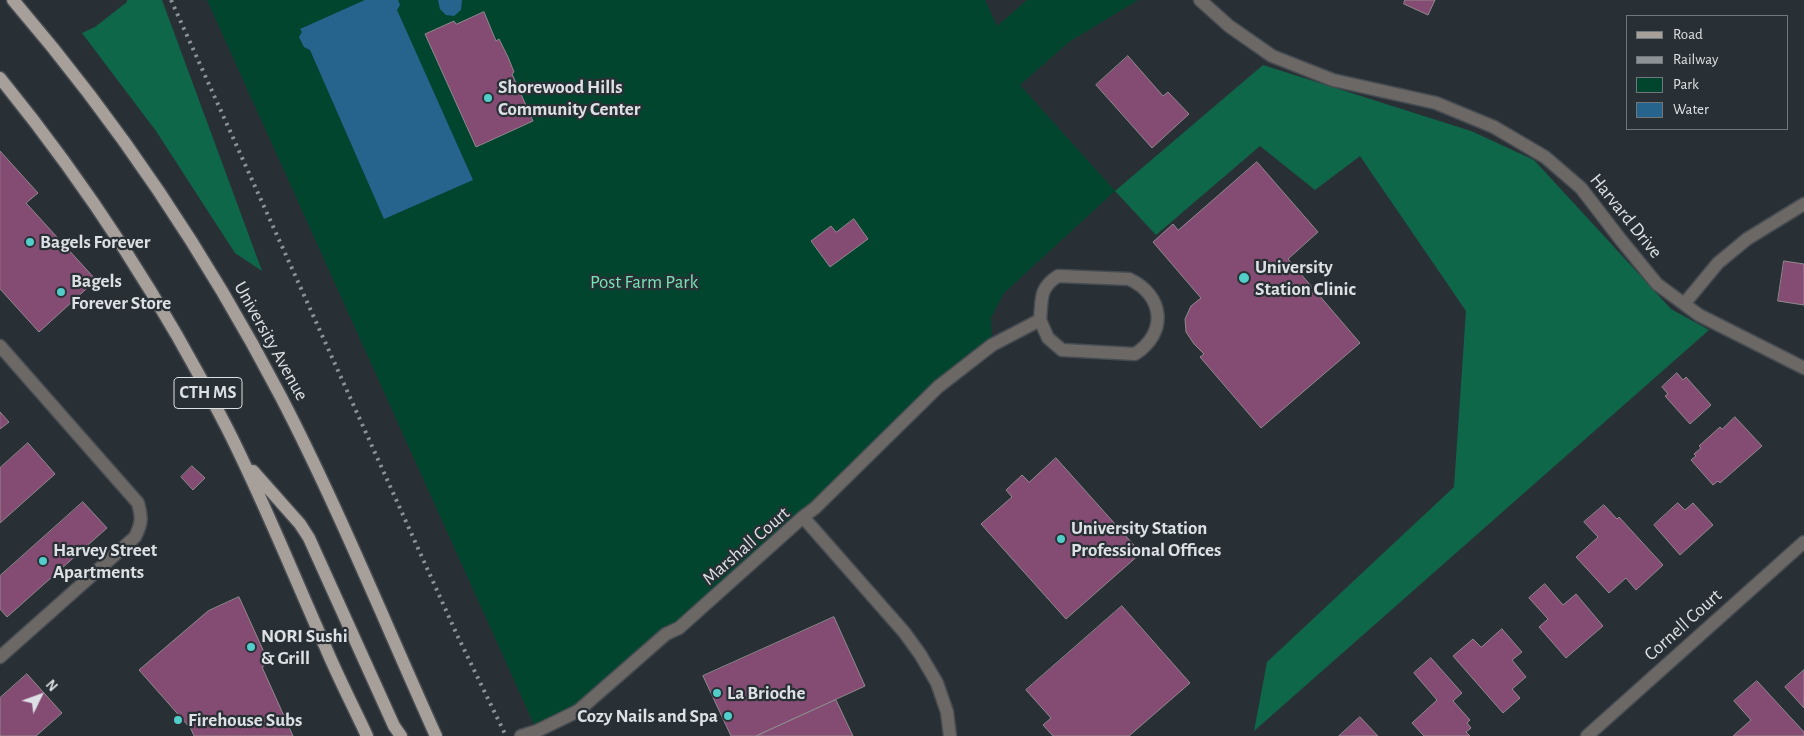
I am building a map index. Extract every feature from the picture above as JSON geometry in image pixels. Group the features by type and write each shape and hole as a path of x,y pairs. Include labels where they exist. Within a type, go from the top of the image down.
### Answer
{"main road":[{"name":"University Avenue","path":"13,0 62,58 119,134 184,231 252,343 310,456 436,736"},
{"name":"CTH MS","path":"0,78 68,166 116,236 185,350 243,460 325,647 367,736"},
{"path":"243,460 300,524 309,538 394,726 401,736"}],"street":[{"name":"Harvard Drive","path":"1200,0 1229,26 1272,56 1332,80 1436,103 1494,127 1545,157 1582,188 1657,284 1699,316 1804,368"},
{"path":"1684,304 1718,263 1747,239 1804,204"},
{"path":"1058,276 1129,279 1148,291 1158,311 1156,331 1151,341 1135,354 1062,350 1048,338 1040,320 1043,290 1049,282 1058,276"},
{"path":"803,517 816,508 938,387 992,346 1040,320"},
{"path":"0,346 138,503 141,526 135,537 0,657"},
{"name":"Marshall Court","path":"521,736 578,711 666,634 679,628 803,517 904,632 920,654 937,683 948,712 950,736"},
{"name":"Cornell Court","path":"1587,736 1804,542"}],"green space":[{"path":"127,0 162,0 262,271 235,253 156,131 82,33 95,27 127,2"},
{"name":"Post Farm Park","path":"207,0 985,0 997,26 1027,0 1138,0 1069,42 1020,85 1115,191 1004,293 991,318 992,345 816,508 578,711 537,731"},
{"path":"1263,65 1471,131 1534,160 1671,309 1709,330 1254,731 1267,662 1454,487 1466,311 1360,156 1315,190 1260,146 1156,235 1115,191"}],"water":[{"path":"365,0 398,0 400,5 397,10 473,180 384,219 310,50 304,47 299,37 302,32 300,29"},
{"path":"438,0 462,0 461,10 454,16 446,15 440,9"}],"building":[{"path":"1405,0 1435,0 1428,15 1404,4"},
{"name":"Shorewood Hills Community Center","path":"484,12 496,41 499,39 508,57 514,72 512,74 533,121 476,147 425,34 454,21 456,24"},
{"path":"1128,56 1163,96 1168,92 1189,114 1152,148 1096,85"},
{"name":"Bagels Forever","path":"0,151 38,193 26,203 96,280 39,332 0,289"},
{"name":"University Station Clinic","path":"1257,162 1318,232 1288,259 1360,343 1261,428 1200,357 1204,354 1186,332 1185,319 1191,306 1201,298 1153,242 1173,224 1178,230"},
{"path":"854,219 868,239 830,267 811,241 831,226 836,232"},
{"path":"1784,261 1804,264 1804,305 1778,301"},
{"path":"1677,373 1683,380 1686,377 1711,405 1690,424 1665,396 1668,394 1662,387"},
{"path":"0,412 9,422 0,429"},
{"path":"1735,417 1762,446 1720,483 1718,481 1713,485 1691,460 1696,456 1694,454 1701,448 1699,446 1720,427 1722,429"},
{"name":"Harvey Street Apartments","path":"28,443 55,474 0,523 0,468"},
{"name":"University Station Professional Offices","path":"1056,458 1141,553 1066,619 981,524 1012,497 1006,490 1022,475 1029,482"},
{"path":"192,466 205,478 193,490 181,477"},
{"name":"Harvey Street Apartments","path":"83,502 107,528 7,617 0,609 0,576"},
{"path":"1678,503 1685,510 1693,503 1713,525 1680,555 1654,525"},
{"path":"1604,505 1617,519 1619,517 1663,565 1636,590 1626,578 1609,593 1576,557 1598,537 1584,522"},
{"path":"1545,584 1563,605 1576,594 1603,626 1566,658 1539,627 1548,619 1529,598"},
{"path":"239,597 269,663 262,667 293,736 194,736 191,729 139,670 208,611"},
{"name":"University Station Professional Offices","path":"1122,606 1190,683 1129,736 1053,736 1043,725 1051,718 1026,690"},
{"path":"834,617 865,686 756,736 731,736 703,676"},
{"path":"1502,629 1522,652 1512,660 1526,677 1512,689 1520,698 1503,713 1453,656 1473,639 1481,647"},
{"path":"1431,658 1462,693 1453,701 1470,720 1467,723 1471,728 1466,732 1470,736 1424,736 1412,723 1437,700 1414,673"},
{"path":"1804,670 1804,708 1785,687"},
{"path":"27,674 62,713 36,736 0,736 0,698"},
{"path":"1757,681 1804,732 1804,736 1733,736 1751,720 1734,701"},
{"path":"836,700 853,736 756,736"},
{"path":"1360,717 1378,736 1339,736"}],"railway":[{"path":"171,0 458,637 506,736"}],"place":[{"name":"Shorewood Hills Community Center","path":"488,98"},
{"name":"Bagels Forever","path":"30,242"},
{"name":"University Station Clinic","path":"1244,278"},
{"name":"Bagels Forever Store","path":"61,292"},
{"name":"University Station Professional Offices","path":"1061,539"},
{"name":"Harvey Street Apartments","path":"43,561"},
{"name":"NORI Sushi & Grill","path":"251,647"},
{"name":"La Brioche","path":"717,693"},
{"name":"Cozy Nails and Spa","path":"728,716"},
{"name":"Firehouse Subs","path":"178,720"}]}
